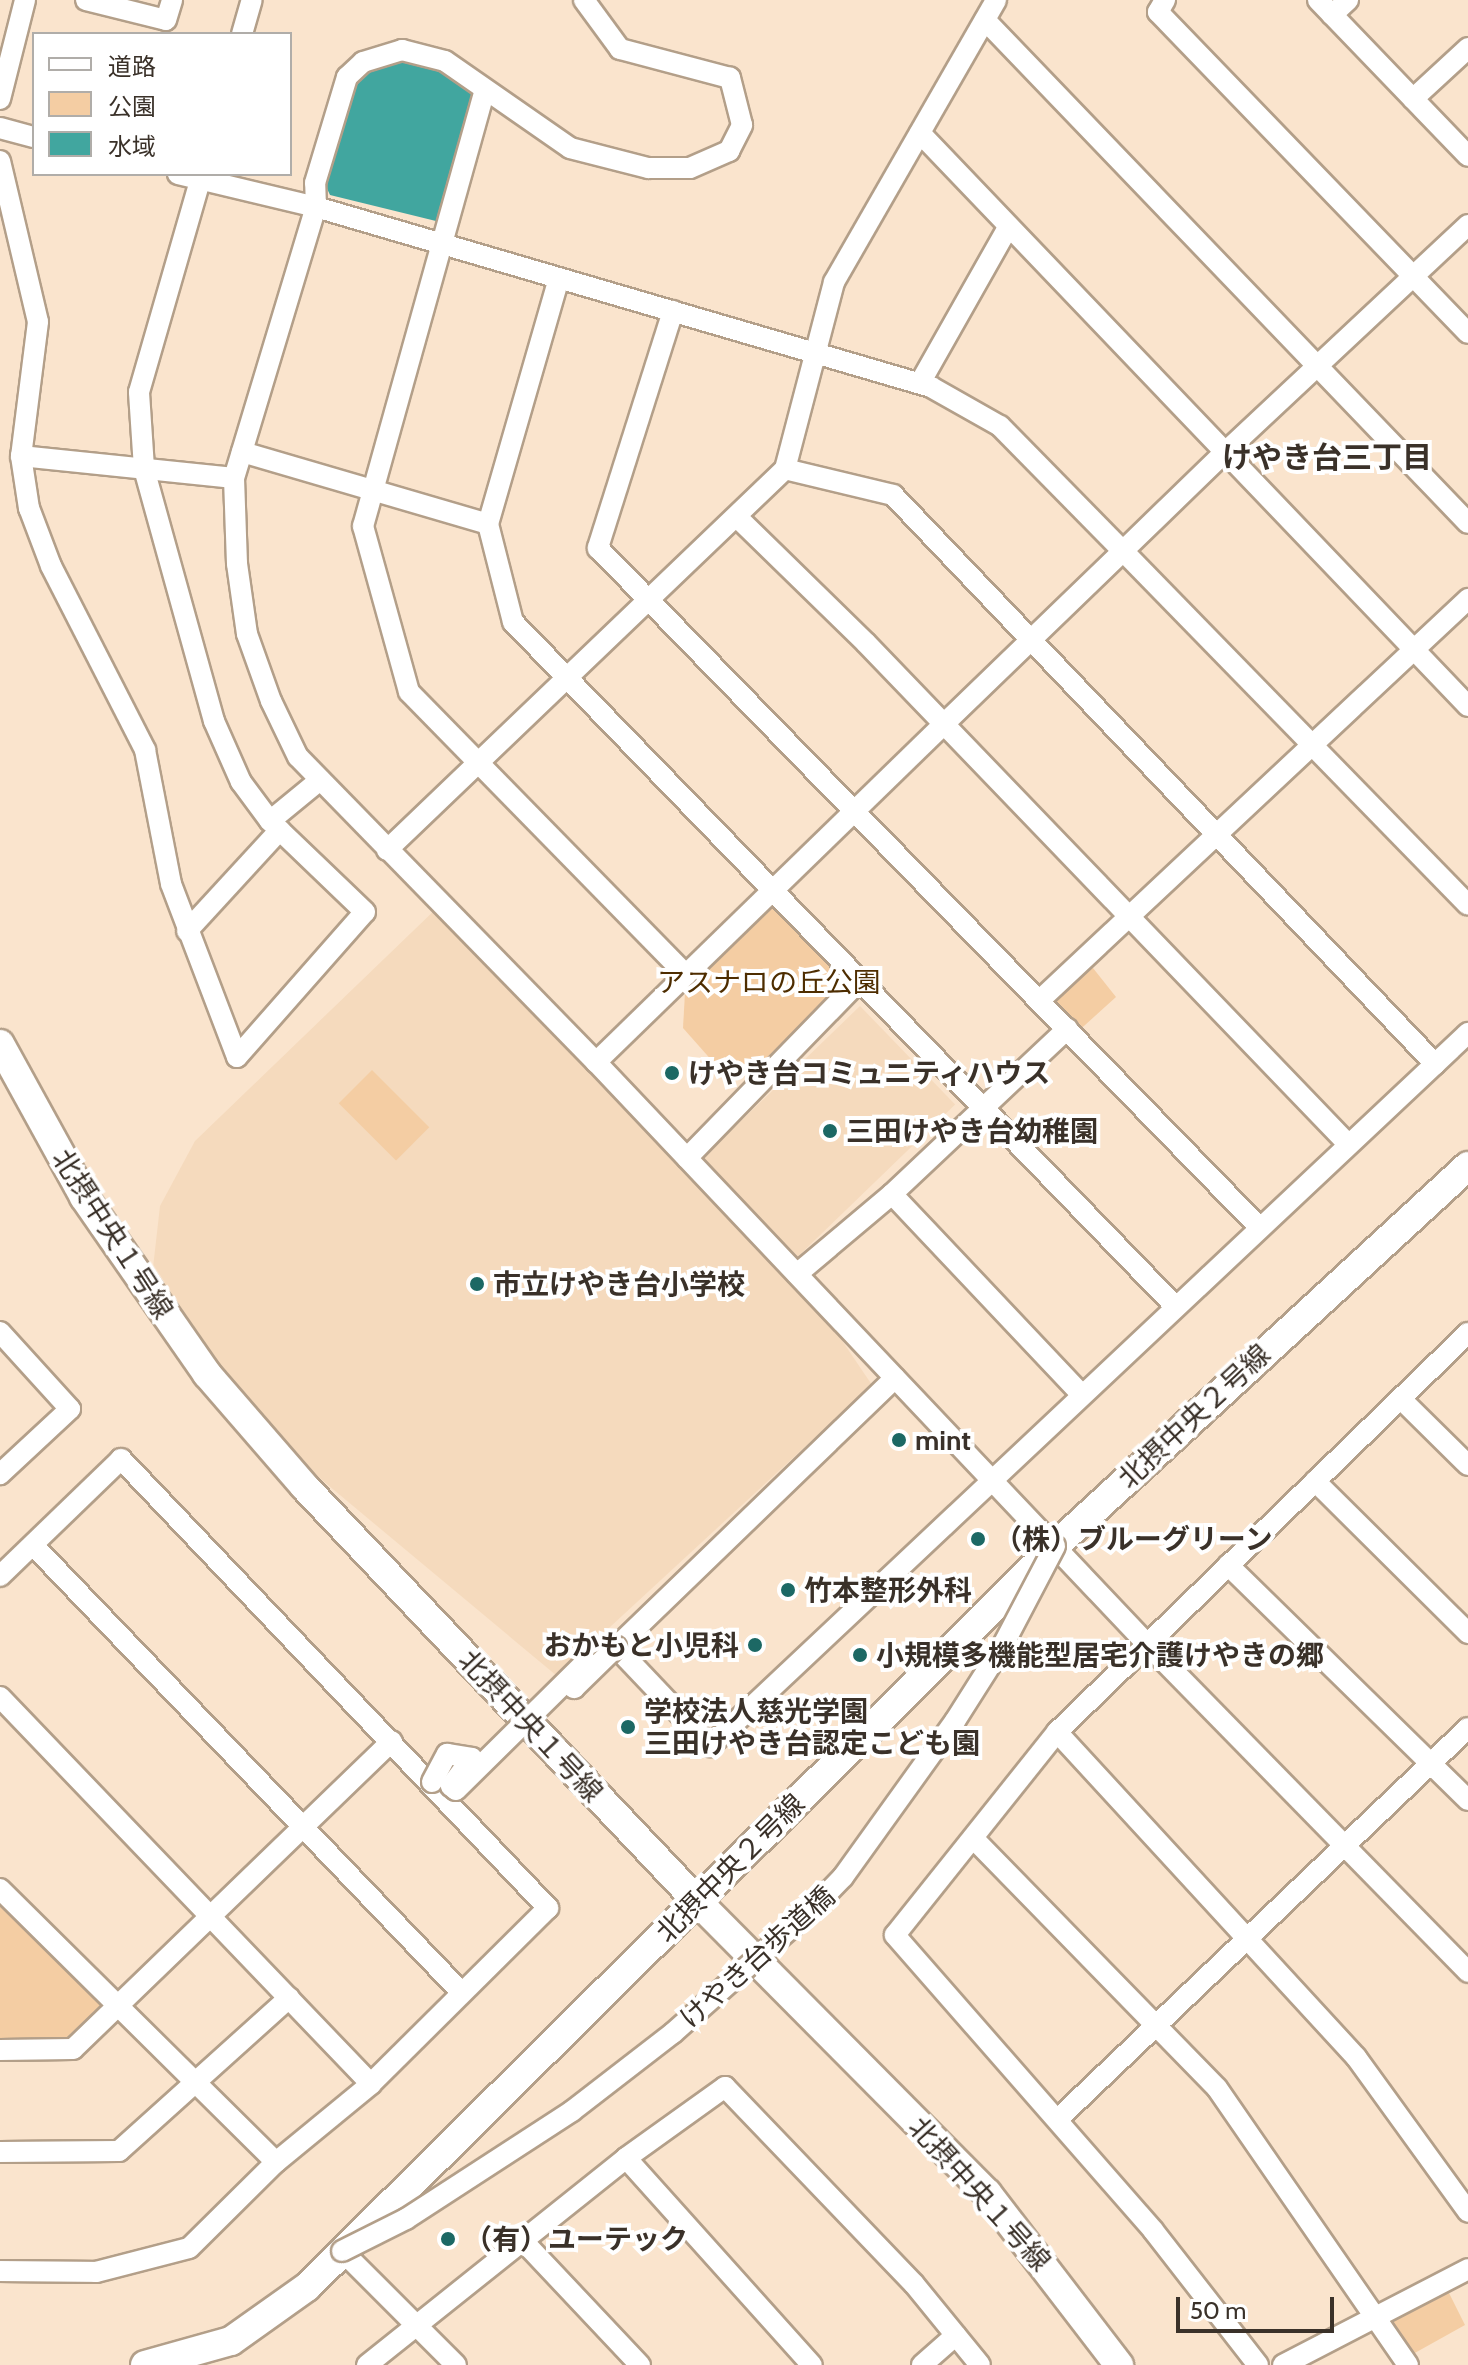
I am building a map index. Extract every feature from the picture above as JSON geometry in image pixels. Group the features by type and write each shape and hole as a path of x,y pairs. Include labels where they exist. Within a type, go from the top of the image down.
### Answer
{"street":[{"path":"0,99 25,0"},
{"path":"86,0 166,20 172,0"},
{"path":"243,32 252,0"},
{"path":"584,0 620,49 730,78 742,125 729,151 690,168 648,168 570,148 484,93 445,61 422,53 402,50 363,62 347,77 315,183 316,207 234,478 237,564 247,634 277,715 298,757 596,1062 1147,1644 1468,1972"},
{"path":"387,850 739,519 785,469 813,352 834,282 996,0"},
{"path":"1348,0 1325,7 1468,156"},
{"path":"1157,4 1468,333"},
{"path":"985,20 1468,523"},
{"path":"1413,99 1468,48"},
{"path":"484,93 445,245 363,526 409,692 686,975"},
{"path":"0,128 32,136"},
{"path":"920,133 1468,706"},
{"path":"0,161 38,322 21,456 29,508 51,566 145,750 158,831 187,931 237,1057 365,912 275,825 241,782 214,721 144,468 139,392 201,177 316,207 920,383 1000,426 1468,905"},
{"path":"596,1062 1225,452 1468,225"},
{"path":"920,383 1009,226"},
{"path":"559,278 488,524 513,622 857,983 1175,1306"},
{"path":"673,311 598,548 1259,1227"},
{"path":"242,452 488,524"},
{"path":"21,456 234,478"},
{"path":"785,469 893,495 1435,1064"},
{"path":"739,519 944,724 1348,1144"},
{"path":"1040,1000 1468,599"},
{"path":"187,931 275,825 320,780"},
{"path":"687,1158 857,983"},
{"path":"797,1274 892,1194 1067,1029"},
{"path":"616,1647 710,1746 990,1478 1468,1033"},
{"name":"北摂中央１号線","path":"0,1044 84,1197 207,1374 304,1486 697,1901 987,2193 1119,2365"},
{"name":"北摂中央２号線","path":"145,2365 208,2350 265,2321 342,2251 1055,1546 1468,1166"},
{"path":"892,1194 1081,1394"},
{"path":"0,1332 70,1409 0,1474"},
{"path":"1258,2365 1059,2118 895,1935 1057,1732 1468,1333"},
{"path":"432,1782 447,1754 472,1758 451,1786 456,1790 586,1662 590,1665 570,1684 574,1688 895,1378"},
{"path":"1401,1399 1468,1465"},
{"path":"0,1576 121,1459 432,1782 548,1908 371,2084 276,2162 189,2248 96,2272 0,2271"},
{"path":"1315,1481 1468,1633"},
{"path":"33,1545 462,1993"},
{"name":"けやき台歩道橋","path":"342,2251 406,2219 572,2111 673,2033 811,1910 843,1877 955,1721 1002,1647 1055,1546"},
{"path":"1228,1565 1468,1800"},
{"path":"0,1697 371,2084"},
{"path":"1059,2118 1346,1849 1468,1728"},
{"path":"1057,1732 1246,1942 1356,2057 1468,2212"},
{"path":"0,2050 73,2049 392,1741"},
{"path":"973,1838 1217,2088 1377,2315 1408,2365"},
{"path":"0,1889 276,2162"},
{"path":"0,2152 119,2151 289,1998"},
{"path":"367,2365 626,2158 725,2087 956,2335 980,2365"},
{"path":"626,2158 812,2365"},
{"path":"524,2242 640,2365"},
{"path":"342,2251 456,2365"},
{"path":"1283,2365 1377,2315 1388,2314 1468,2269"},
{"path":"922,2365 956,2335"}],"shaded area":[{"name":"市立けやき台小学校","path":"440,905 797,1274 872,1385 557,1676 238,1410 150,1294 160,1206 195,1141"},
{"name":"三田けやき台幼稚園","path":"860,1006 955,1105 798,1257 702,1158"}],"green space":[{"name":"アスナロの丘公園","path":"771,892 857,983 763,1076 722,1072 683,1028 686,975"},
{"path":"1085,958 1116,997 1074,1035 1048,1010 1050,990"},
{"path":"372,1070 429,1127 396,1161 339,1103"},
{"path":"0,1889 118,2007 73,2049 0,2050"},
{"path":"1444,2283 1465,2325 1404,2359 1383,2330 1388,2314"}],"water":[{"path":"396,59 436,66 473,94 440,222 330,195 323,180 351,88 371,67"}],"place":[{"name":"けやき台コミュニティハウス","path":"672,1073"},
{"name":"三田けやき台幼稚園","path":"830,1131"},
{"name":"市立けやき台小学校","path":"477,1284"},
{"name":"mint","path":"899,1440"},
{"name":"（株）ブルーグリーン","path":"978,1539"},
{"name":"竹本整形外科","path":"788,1590"},
{"name":"おかもと小児科","path":"755,1645"},
{"name":"小規模多機能型居宅介護けやきの郷","path":"860,1655"},
{"name":"学校法人慈光学園 三田けやき台認定こども園","path":"628,1727"},
{"name":"（有）ユーテック","path":"448,2239"}],"district":[{"name":"けやき台三丁目","path":"1327,458"}]}
